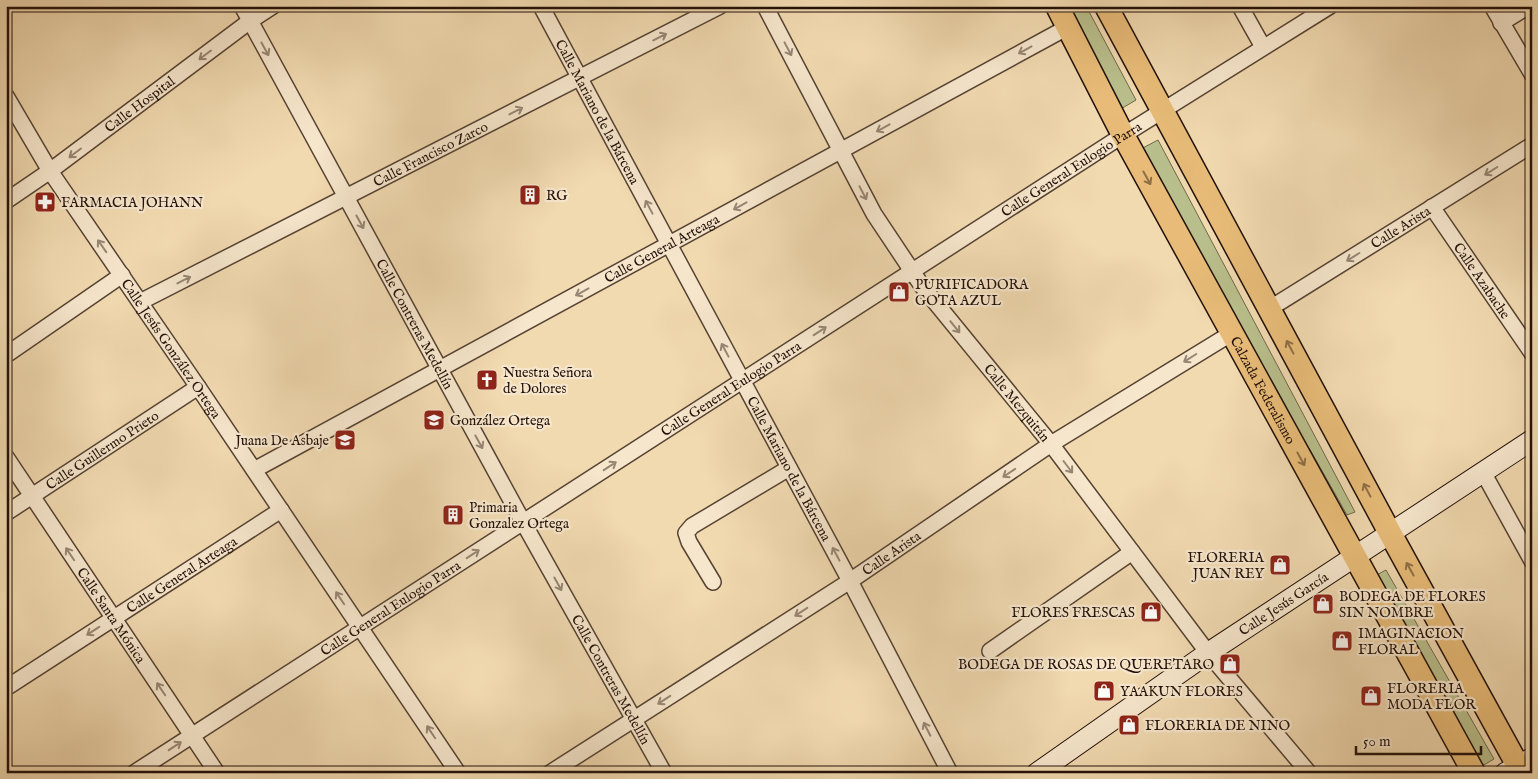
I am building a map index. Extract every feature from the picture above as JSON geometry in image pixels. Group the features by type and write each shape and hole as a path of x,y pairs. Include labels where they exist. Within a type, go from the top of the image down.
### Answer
{"main road":[{"name":"Calzada Federalismo","path":"1057,6 1123,135 1474,773"},
{"path":"1107,7 1390,533 1519,767"}],"street":[{"name":"Calle Contreras Medellín","path":"242,6 523,522 664,773"},
{"name":"Calle Hospital","path":"6,201 50,171 273,6"},
{"name":"Calle Mariano de la Bárcena","path":"541,6 850,581 950,773"},
{"name":"Calle Francisco Zarco","path":"140,302 720,6"},
{"name":"Calle Mezquitán","path":"766,6 874,214 922,286 1051,444 1208,653 1309,773"},
{"path":"1240,6 1263,47"},
{"name":"Calle General Eulogio Parra","path":"134,773 1123,135 1330,6"},
{"path":"1492,6 1532,74"},
{"path":"1502,23 1529,6"},
{"name":"Calle General Arteaga","path":"254,470 1068,27"},
{"name":"Calle Jesús González Ortega","path":"6,96 50,171 458,773"},
{"name":"Calle Arista","path":"1270,309 1532,144"},
{"name":"Calle Azabache","path":"1432,207 1532,353"},
{"path":"6,355 122,275"},
{"name":"Calle Arista","path":"550,773 850,581 1051,444 1232,333"},
{"name":"Calle Guillermo Prieto","path":"6,513 198,387"},
{"name":"Calle Jesús García","path":"1037,773 1208,653 1532,440"},
{"name":"Calle Santa Mónica","path":"6,457 217,773"},
{"path":"713,582 689,542 686,533 692,526 789,468"},
{"path":"1483,472 1532,561"},
{"name":"Calle General Arteaga","path":"6,688 281,510"},
{"path":"990,651 1132,552"}],"green space":[{"path":"1063,6 1086,6 1136,100 1119,110"},
{"path":"1158,140 1355,512 1347,515 1309,448 1285,421 1139,150"},
{"path":"1386,570 1494,759 1477,769 1369,579"}],"place":[{"name":"RG","path":"530,195"},
{"name":"FARMACIA JOHANN","path":"45,202"},
{"name":"PURIFICADORA GOTA AZUL","path":"899,292"},
{"name":"Nuestra Señora de Dolores","path":"487,380"},
{"name":"González Ortega","path":"434,420"},
{"name":"Juana De Asbaje","path":"345,440"},
{"name":"Primaria Gonzalez Ortega","path":"453,515"},
{"name":"FLORERIA JUAN REY","path":"1280,565"},
{"name":"BODEGA DE FLORES SIN NOMBRE","path":"1323,604"},
{"name":"FLORES FRESCAS","path":"1151,612"},
{"name":"IMAGINACION FLORAL","path":"1342,641"},
{"name":"BODEGA DE ROSAS DE QUERETARO","path":"1230,664"},
{"name":"YAAKUN FLORES","path":"1104,691"},
{"name":"FLORERIA MODA FLOR","path":"1371,696"},
{"name":"FLORERIA DE NINO","path":"1129,725"}]}
